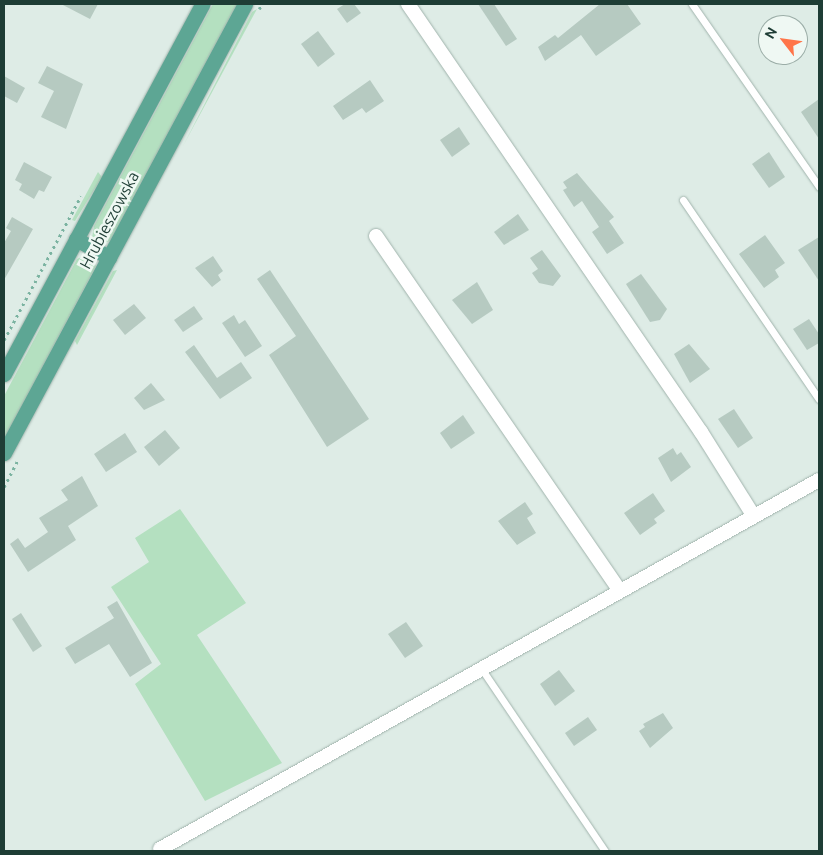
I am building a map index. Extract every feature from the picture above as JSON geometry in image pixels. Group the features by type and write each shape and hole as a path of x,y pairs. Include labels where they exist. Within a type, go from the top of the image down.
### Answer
{"main road":[{"name":"Hrubieszowska","path":"4,374 202,4"},
{"name":"Hrubieszowska","path":"4,453 245,4"},
{"path":"76,239 109,257"}],"street":[{"path":"408,4 701,432 753,515"},
{"path":"376,236 619,590"},
{"path":"160,849 619,590 819,480"}],"lane":[{"path":"692,4 819,187"},
{"path":"683,200 819,399"},
{"path":"481,668 605,851"}],"green space":[{"path":"213,4 237,4 110,241 100,244 92,238 94,226"},
{"path":"257,9 183,146 252,12"},
{"path":"98,172 102,177 75,221 72,220"},
{"path":"88,254 96,266 4,439 4,396 77,259"},
{"path":"117,270 77,345 75,341 113,271"},
{"path":"180,509 246,603 197,635 282,763 205,801 135,684 161,664 111,587 149,562 135,538"}],"building":[{"path":"61,4 98,4 90,19"},
{"path":"345,4 354,4 361,13 347,23 337,9"},
{"path":"478,4 494,4 517,39 506,46"},
{"path":"600,4 627,4 641,24 596,56 581,35 545,61 538,47 555,35 558,38"},
{"path":"318,31 335,54 318,67 301,44"},
{"path":"47,66 83,84 66,129 41,117 54,91 38,83"},
{"path":"4,76 25,88 17,103 4,96"},
{"path":"370,80 384,101 366,113 362,108 343,120 333,106"},
{"path":"819,99 819,139 801,112"},
{"path":"459,127 470,144 452,157 440,140"},
{"path":"769,152 785,177 769,188 752,164"},
{"path":"24,162 52,177 44,192 39,190 34,199 19,190 22,184 15,180"},
{"path":"577,173 614,217 609,221 624,243 607,254 592,232 599,227 582,201 574,207 563,190 567,188 563,182"},
{"path":"518,214 529,230 504,245 494,232"},
{"path":"12,217 33,229 4,280 4,243 11,231 6,228"},
{"path":"765,235 785,263 775,270 779,277 764,288 739,254"},
{"path":"819,237 819,281 798,250"},
{"path":"542,250 561,276 553,286 539,283 532,273 538,269 530,258"},
{"path":"213,256 223,271 218,275 221,280 212,287 195,268"},
{"path":"270,270 369,419 327,447 269,355 296,336 257,279"},
{"path":"641,274 667,309 660,320 650,322 626,284"},
{"path":"477,282 493,310 472,324 452,300"},
{"path":"134,304 146,318 125,335 113,320"},
{"path":"194,306 203,319 183,332 174,320"},
{"path":"234,315 239,324 245,320 262,346 245,357 222,323"},
{"path":"809,319 819,334 819,343 807,350 793,329"},
{"path":"689,344 710,369 690,383 674,354"},
{"path":"194,345 217,378 241,362 252,378 220,399 185,352"},
{"path":"151,383 165,400 144,410 134,398"},
{"path":"734,409 753,438 738,448 718,419"},
{"path":"463,415 475,433 451,449 440,433"},
{"path":"165,430 180,448 159,466 144,447"},
{"path":"125,433 137,452 106,472 94,454"},
{"path":"673,448 677,455 681,452 691,467 671,482 658,458"},
{"path":"82,476 98,506 68,526 76,540 28,572 10,544 18,538 25,548 48,532 39,518 68,500 61,490"},
{"path":"653,493 665,511 654,519 657,523 640,535 624,513"},
{"path":"525,502 533,514 527,518 536,533 517,545 498,521"},
{"path":"117,601 152,663 130,677 109,644 75,664 65,648 114,618 107,607"},
{"path":"21,613 42,646 33,652 12,619"},
{"path":"406,622 423,646 405,658 388,634"},
{"path":"559,670 575,691 555,706 540,684"},
{"path":"663,713 673,728 650,748 639,731 645,727 643,724"},
{"path":"588,717 597,730 574,746 565,733"}]}
